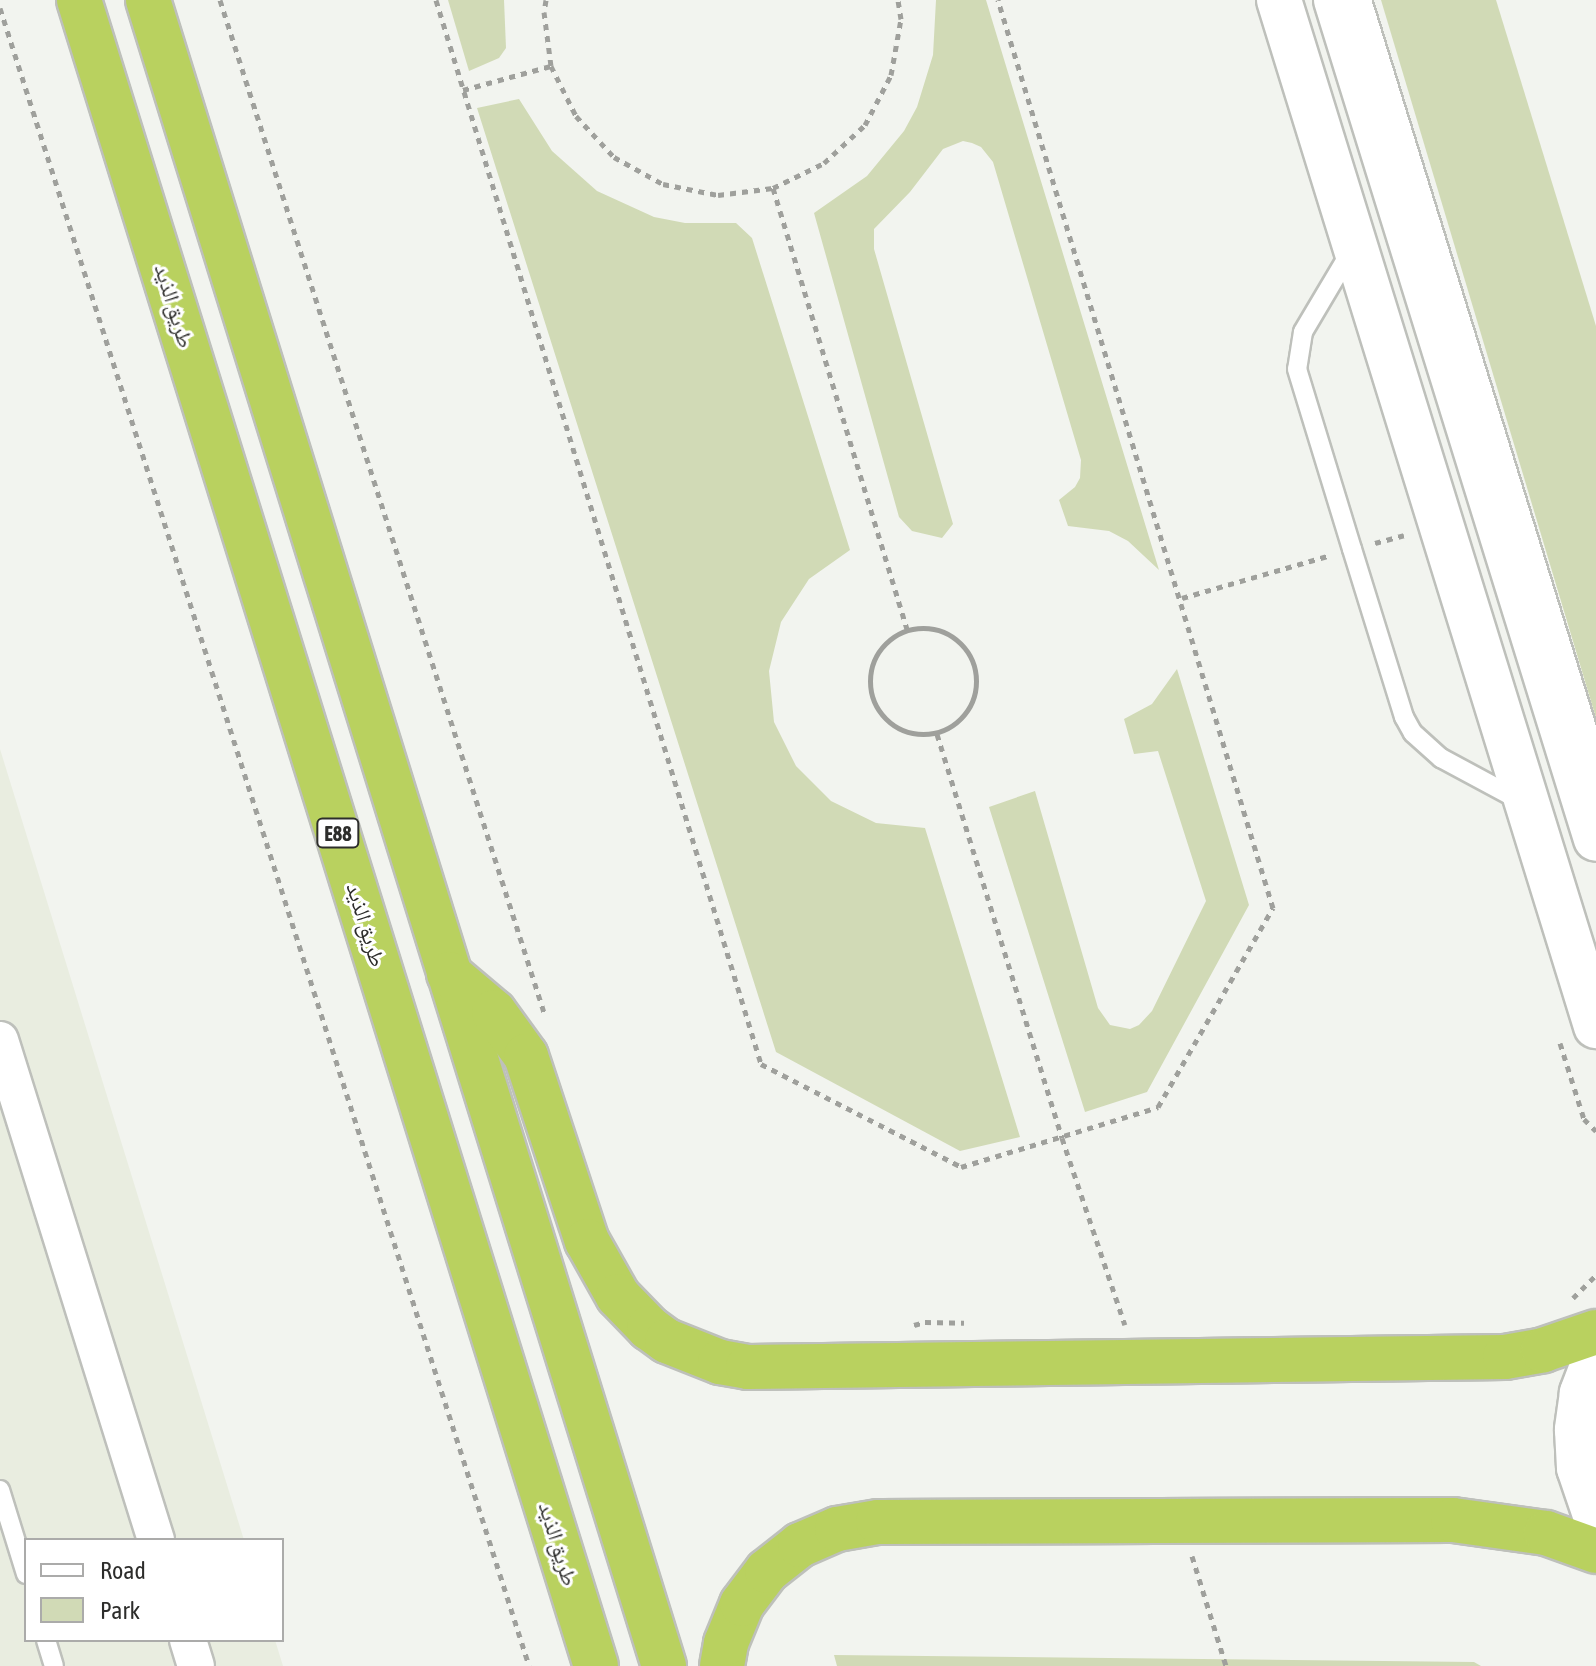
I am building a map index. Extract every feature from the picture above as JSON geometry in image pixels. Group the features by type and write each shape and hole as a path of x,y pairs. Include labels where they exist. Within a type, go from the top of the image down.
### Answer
{"highway":[{"name":"طريق الذيد","path":"79,0 596,1666"},
{"path":"148,0 664,1666"},
{"path":"449,974 494,1012 526,1056 595,1260 632,1313 667,1341 693,1353 748,1367 1124,1338 1505,1357 1543,1350 1581,1318"},
{"path":"722,1666 726,1643 742,1604 767,1571 800,1545 825,1534 878,1522 1453,1520 1500,1524 1546,1533 1596,1551"}],"street":[{"path":"1279,0 1596,1026"},
{"path":"1336,0 1596,839"},
{"path":"0,1040 155,1538"},
{"path":"1596,1356 1582,1393 1577,1430 1579,1468 1596,1518"},
{"path":"189,1642 196,1666"}],"lane":[{"path":"1362,0 1596,757"},
{"path":"1355,245 1303,332 1297,360 1404,717 1413,733 1441,758 1529,806"},
{"path":"1,1500 24,1568"},
{"path":"47,1642 54,1666"}],"path":[{"path":"220,0 545,1018"},
{"path":"436,0 761,1064 961,1167 1158,1107 1273,908 1182,598 998,0"},
{"path":"546,0 544,12 551,66 576,116 614,157 663,184 718,195 773,188 824,163 865,125 891,75 901,19 898,0"},
{"path":"0,8 529,1666"},
{"path":"463,90 551,66"},
{"path":"773,188 907,629"},
{"path":"1182,598 1406,535"},
{"path":"935,628 947,634 959,641 975,664 977,694 962,720 937,734 913,735 891,725 876,707 869,684 873,661 879,651 886,641 907,629 935,628"},
{"path":"937,734 1124,1338"},
{"path":"1581,1318 1596,1275"},
{"path":"900,1330 925,1322 972,1323"},
{"path":"1190,1552 1226,1666"}],"shaded area":[{"path":"0,749 243,1538 24,1538 24,1642 276,1642 283,1666 0,1666"}],"green space":[{"path":"448,0 504,0 506,48 499,58 469,71"},
{"path":"936,0 986,0 1159,570 1128,541 1109,531 1068,526 1059,500 1075,487 1080,478 1081,460 993,162 981,147 963,141 943,149 910,192 874,229 874,249 953,524 942,538 912,531 899,517 814,213 867,176 904,131 917,107 933,55"},
{"path":"1381,0 1496,0 1596,326 1596,718"},
{"path":"519,99 552,151 597,191 654,217 685,223 736,223 752,238 850,550 809,579 781,622 769,671 774,722 796,766 831,801 876,823 925,828 1020,1137 960,1151 776,1052 477,108"},
{"path":"1177,669 1249,905 1147,1092 1085,1112 989,807 1035,791 1098,1008 1110,1025 1130,1029 1139,1025 1152,1011 1206,901 1158,751 1134,754 1124,719 1152,704"},
{"path":"834,1655 1474,1662 1481,1666 837,1666"}]}
